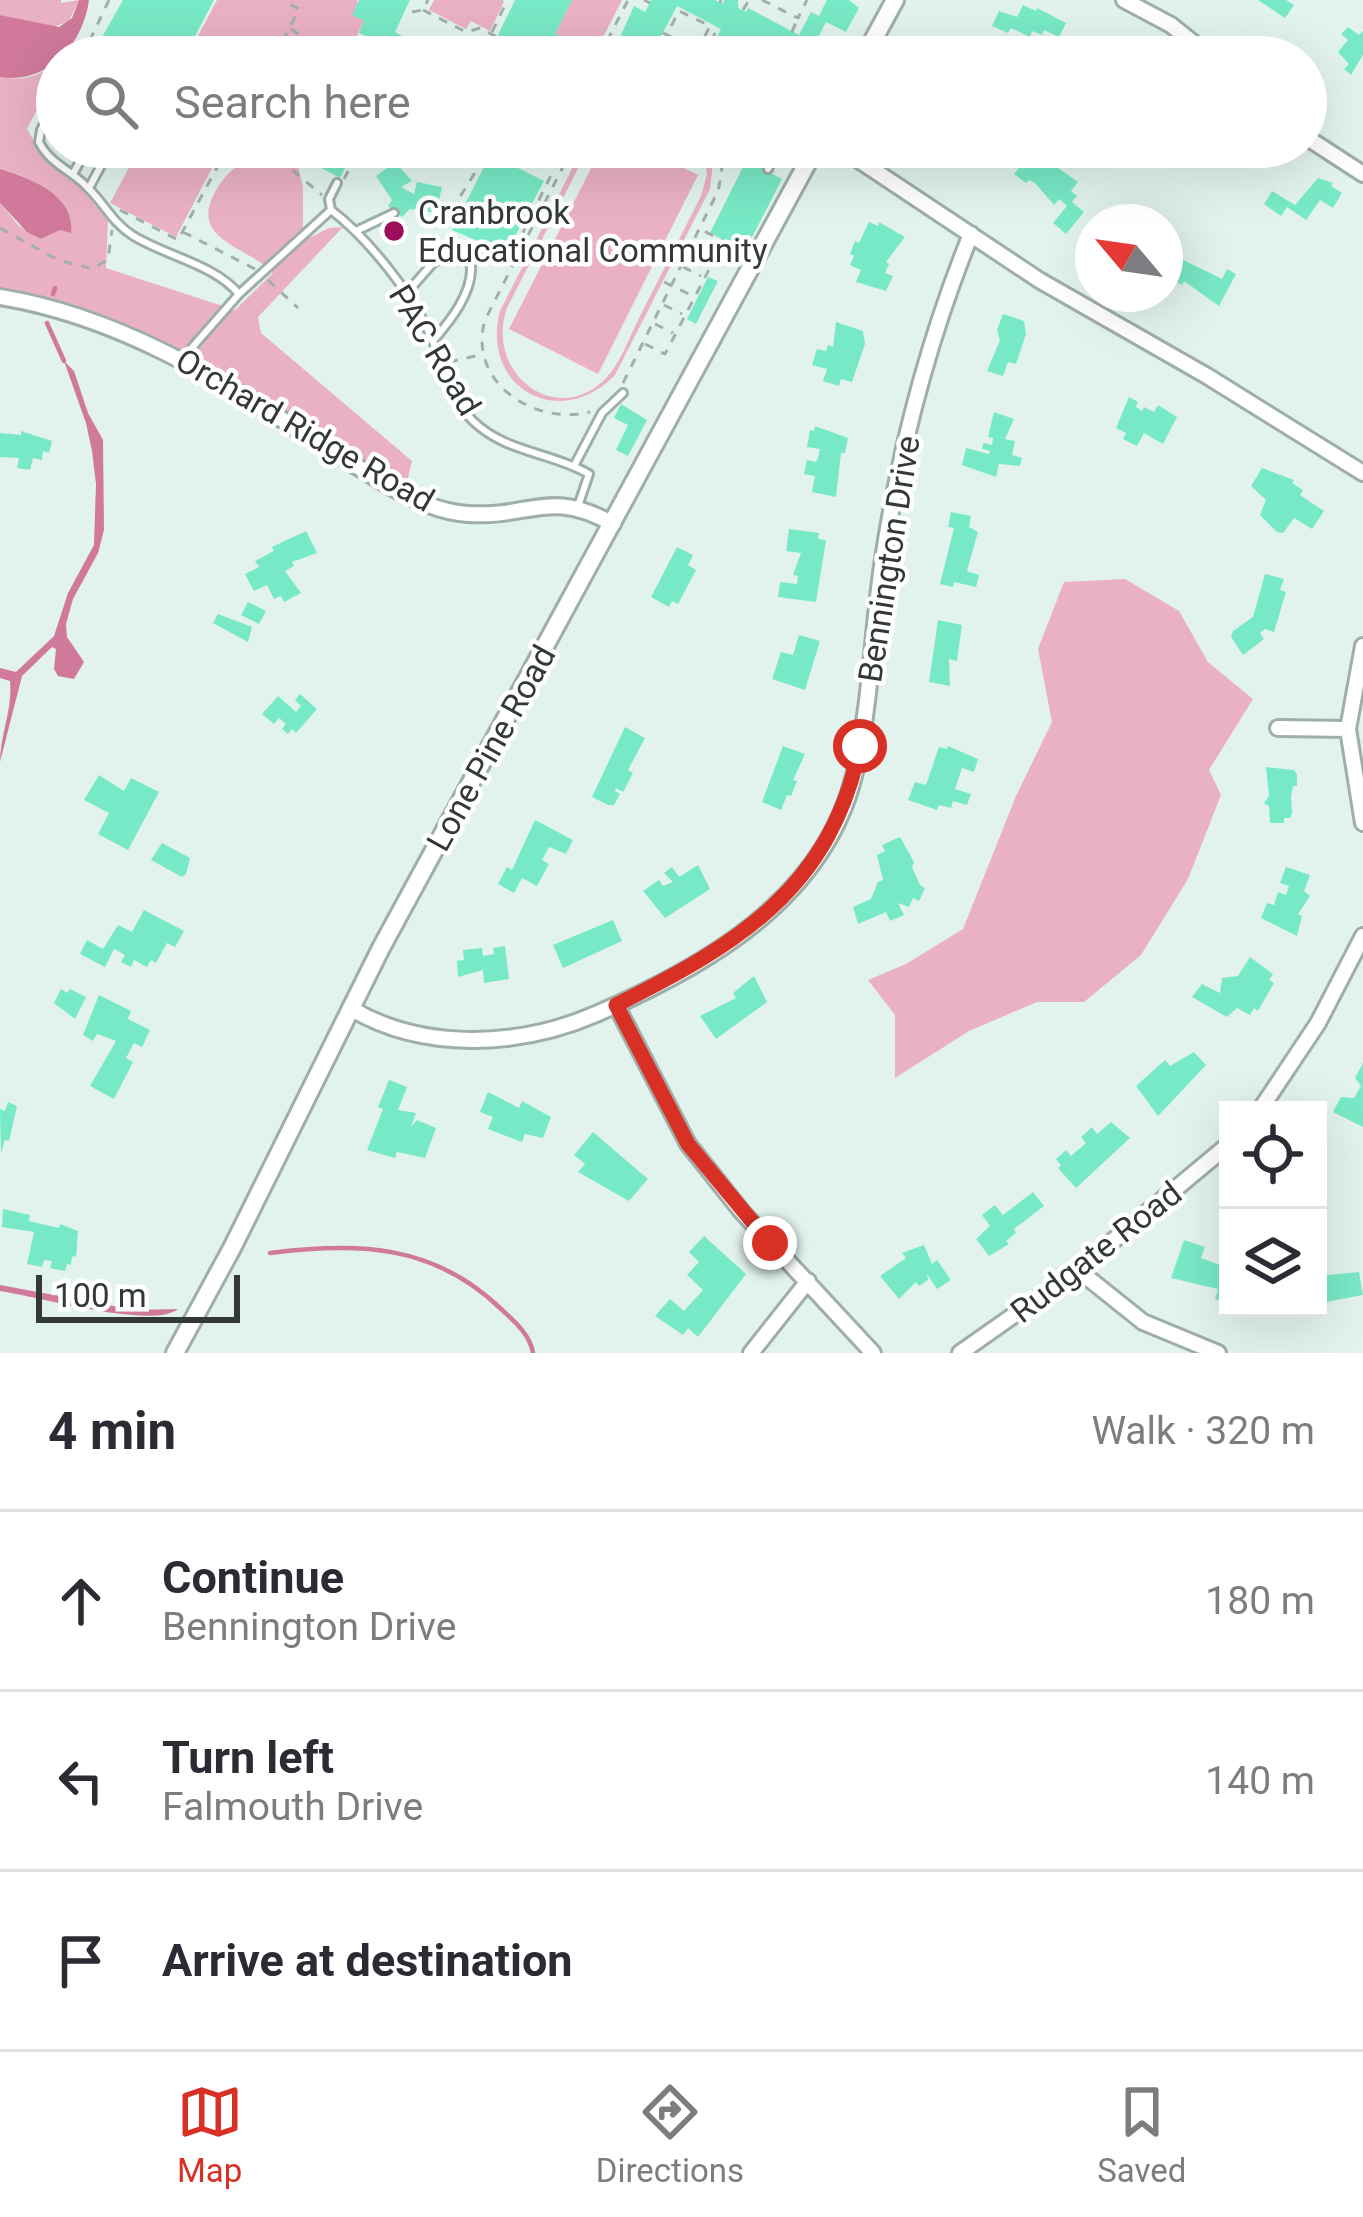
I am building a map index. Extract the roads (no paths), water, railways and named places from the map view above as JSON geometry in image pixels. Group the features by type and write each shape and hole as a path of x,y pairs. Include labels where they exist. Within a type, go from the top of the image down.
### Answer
{"street":[{"path":"875,36 895,0"},
{"path":"1124,0 1185,36"},
{"path":"1327,151 1363,174"},
{"name":"Lone Pine Road","path":"175,1353 350,1008 801,168"},
{"path":"871,168 1039,280 1363,473"},
{"name":"Bennington Drive","path":"350,1008 396,1030 475,1040 548,1030 616,1005 704,960 758,922 806,874 840,816 860,746 882,566 906,443 937,330 971,234"},
{"name":"Orchard Ridge Road","path":"0,297 92,321 182,358 427,505 488,514 555,504 578,506"},
{"path":"578,506 613,524"},
{"path":"1363,646 1348,729 1363,823"},
{"path":"1278,728 1348,729"},
{"path":"1266,1101 1318,1023 1363,936"},
{"path":"616,1005 688,1144 719,1186 873,1353"},
{"name":"Rudgate Road","path":"960,1353 1078,1270 1219,1152"},
{"path":"1078,1270 1143,1322 1218,1353"},
{"path":"751,1353 808,1281"}],"lane":[{"path":"63,168 89,188 116,223 148,245 223,279 239,294"},
{"path":"73,174 76,168"},
{"path":"89,188 100,168"},
{"path":"182,358 239,294 331,209 329,199 338,183"},
{"name":"PAC Road","path":"331,209 356,230 405,295 433,341 459,404 485,431 509,446 574,466"},
{"path":"356,230 394,213"},
{"path":"405,295 445,255 457,253 471,266 472,278 449,322 433,341"},
{"path":"578,506 589,474 574,466 602,413 622,389"}],"waterway":[{"path":"53,294 55,288"},
{"path":"47,323 64,361"},
{"path":"270,1253 364,1249 421,1260 448,1271 500,1308 525,1334 533,1353"}],"place":[{"name":"Cranbrook Educational Community","path":"394,231"}]}
